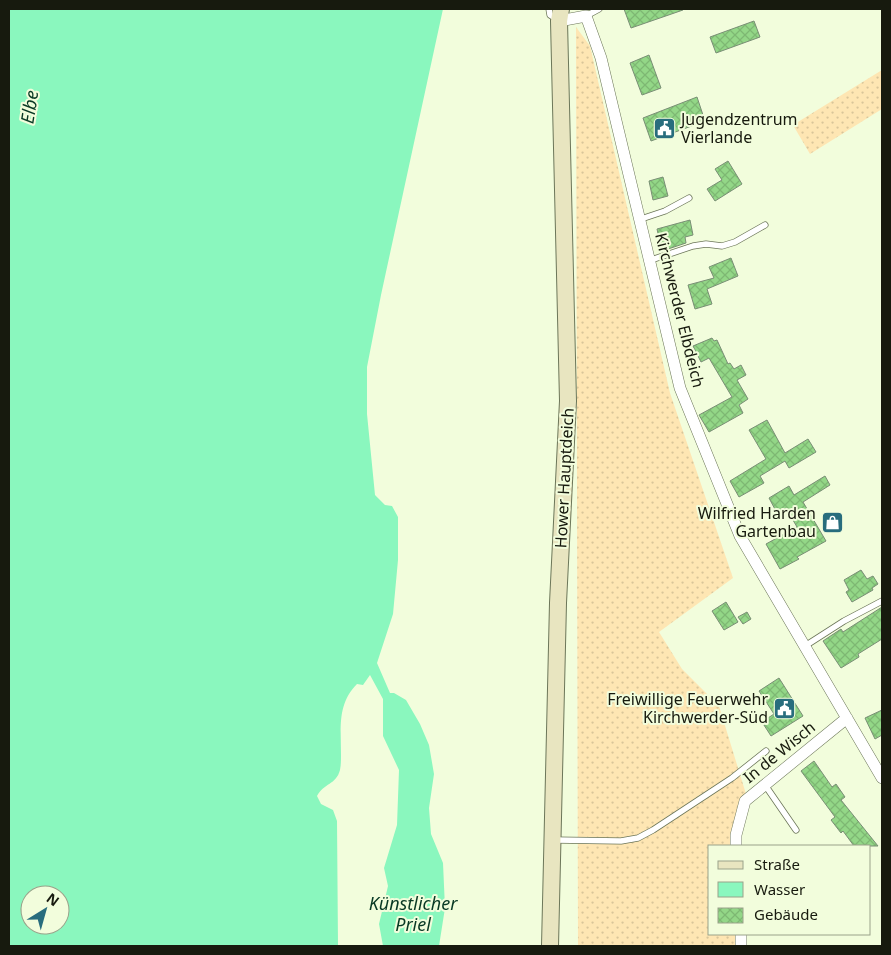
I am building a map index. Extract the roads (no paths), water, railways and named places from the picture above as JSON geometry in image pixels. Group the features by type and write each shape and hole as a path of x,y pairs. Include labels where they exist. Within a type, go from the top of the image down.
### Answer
{"street":[{"path":"560,15 586,16"},
{"name":"Hower Hauptdeich","path":"550,946 558,603 568,401 560,15"},
{"name":"Kirchwerder Elbdeich","path":"586,16 601,58 651,260 680,388 740,536 882,778"},
{"name":"In de Wisch","path":"736,845 736,835 745,801 847,718"}],"lane":[{"path":"549,9 550,15 560,15"},
{"path":"586,16 599,9"},
{"path":"641,219 665,211 689,198"},
{"path":"651,260 700,245 722,246 735,242 765,225"},
{"path":"805,646 844,621 882,601"},
{"path":"553,839 621,842 638,838 732,778 766,751"},
{"path":"765,785 796,830"}],"water":[{"path":"9,9 443,9 367,367 367,414 375,495 385,505 392,506 398,517 398,560 393,614 377,663 390,693 394,693 406,700 420,724 429,745 434,774 429,808 431,834 443,863 445,908 439,946 383,946 379,924 388,886 384,868 397,825 399,770 383,736 383,699 370,675 363,685 357,684 346,700 341,726 340,770 336,779 317,796 321,804 333,810 337,821 338,946 9,946"}],"place":[{"name":"Jugendzentrum Vierlande","path":"665,128"},
{"name":"Wilfried Harden Gartenbau","path":"832,522"},
{"name":"Freiwillige Feuerwehr Kirchwerder-Süd","path":"784,708"}],"water label":[{"name":"Elbe","path":"30,107"},
{"name":"Künstlicher Priel","path":"413,914"}]}
